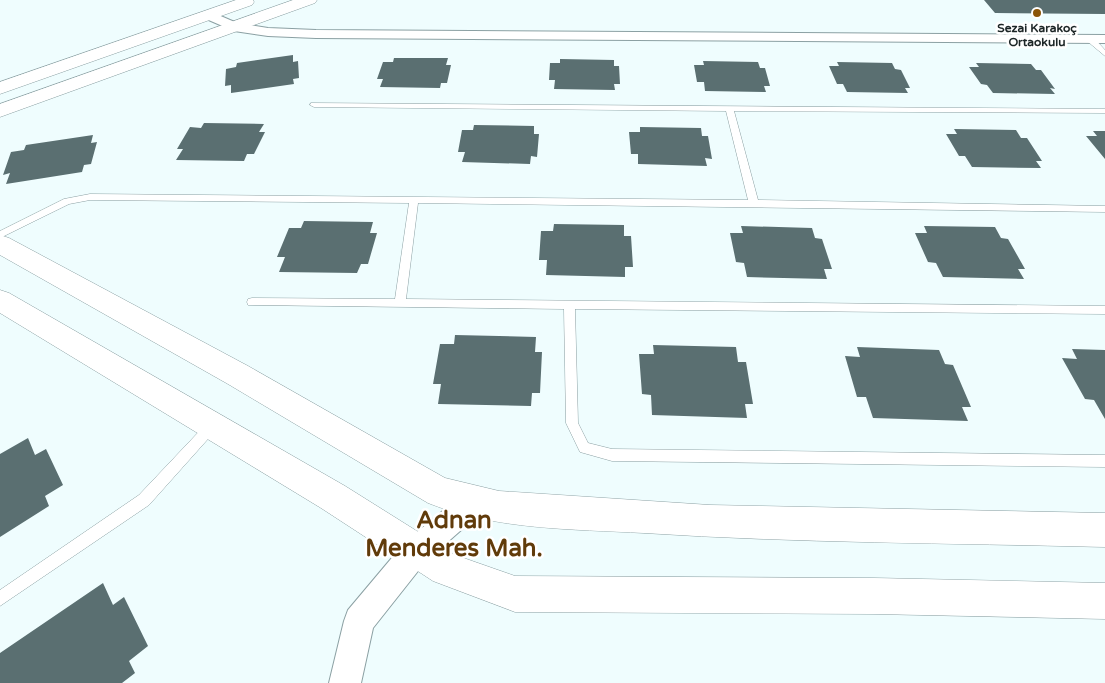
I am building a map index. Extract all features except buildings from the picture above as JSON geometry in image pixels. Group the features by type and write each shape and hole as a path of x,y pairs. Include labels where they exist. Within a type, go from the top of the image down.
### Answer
{"street":[{"path":"0,88 252,0"},
{"path":"0,110 309,0"},
{"path":"209,15 234,27 268,32 316,34 1098,38"},
{"path":"0,244 238,376 439,492 508,508 710,521 1105,530"},
{"path":"0,300 333,497 445,569 515,594 874,596 1105,602"},
{"path":"346,683 358,621 416,551 475,501"}],"lane":[{"path":"1098,38 1105,54"},
{"path":"314,104 1105,111"},
{"path":"729,108 754,204"},
{"path":"0,235 67,201 90,197 1105,209"},
{"path":"400,303 414,200"},
{"path":"252,302 1105,310"},
{"path":"569,305 572,423 584,448 612,455 1105,461"},
{"path":"0,600 144,500 212,426"}],"place":[{"name":"Sezai Karakoç Ortaokulu","path":"1037,13"}],"district":[{"name":"Adnan Menderes Mah.","path":"454,534"}]}
